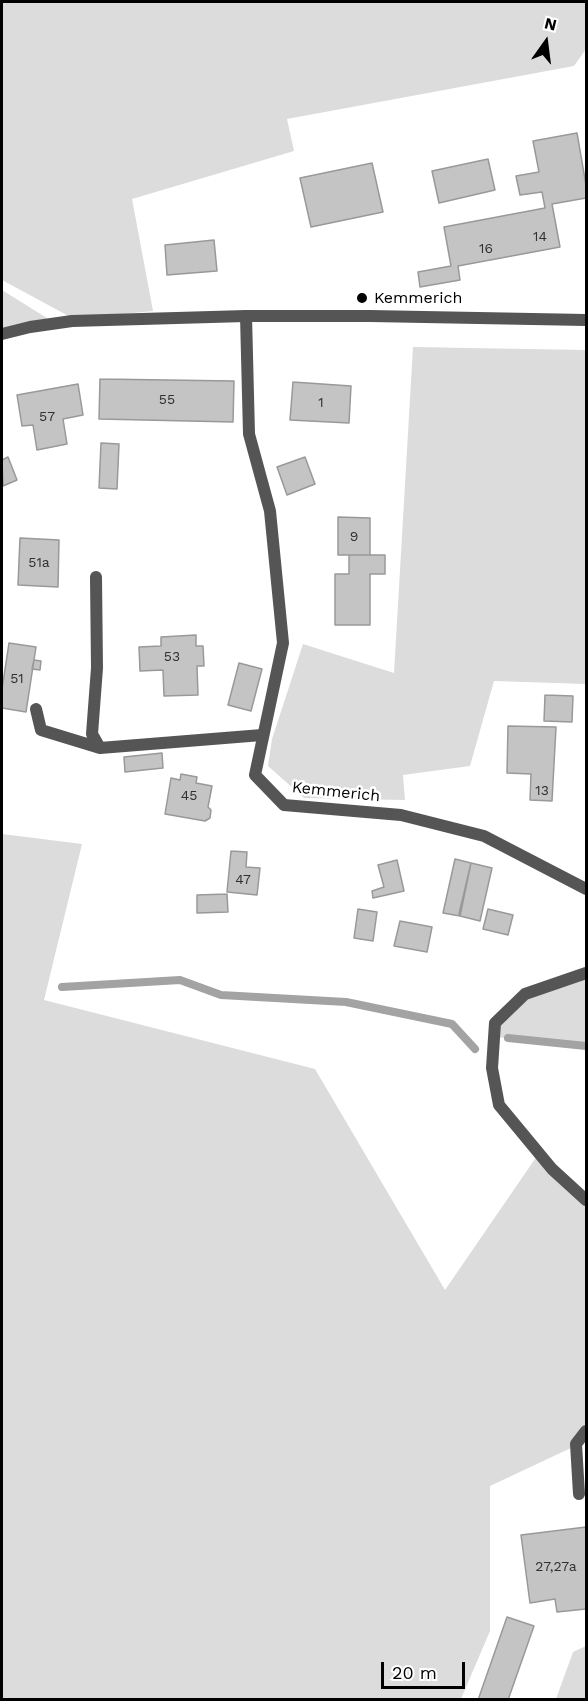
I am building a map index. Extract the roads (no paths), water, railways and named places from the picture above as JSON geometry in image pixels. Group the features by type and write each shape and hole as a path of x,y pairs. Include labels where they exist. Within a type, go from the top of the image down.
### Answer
{"street":[{"path":"2,334 72,321 246,316 370,316 586,321"},
{"name":"Kemmerich","path":"246,316 249,434 270,511 283,643 255,775 284,805 401,815 484,836 586,889"},
{"path":"96,577 97,668 92,734 100,748"},
{"path":"36,710 41,730 100,748 262,735"},
{"path":"586,973 525,994 495,1023 492,1068 499,1106 552,1169 586,1200"},
{"path":"579,1494 576,1444 586,1431"}],"waterway":[{"path":"62,987 180,980 221,995 346,1002 452,1024 475,1049"},
{"path":"508,1038 586,1046"}],"place":[{"name":"Kemmerich","path":"362,298"}]}
